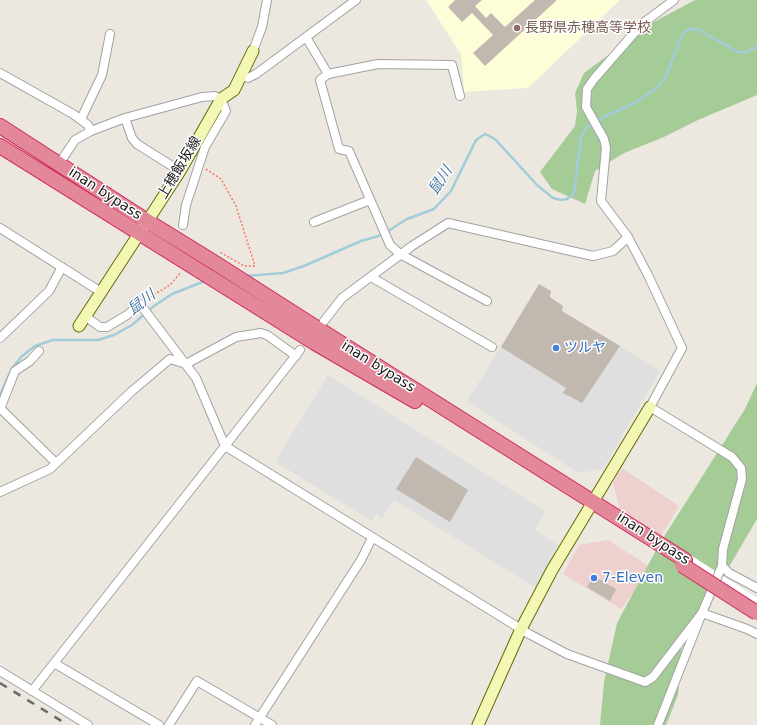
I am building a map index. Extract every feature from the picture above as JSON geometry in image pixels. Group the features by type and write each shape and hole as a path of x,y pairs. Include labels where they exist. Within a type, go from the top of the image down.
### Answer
{"highway":[{"name":"inan bypass","path":"0,126 59,164 201,270 255,297 592,504 757,612"},
{"name":"inan bypass","path":"0,146 144,227 213,258 255,297"},
{"name":"inan bypass","path":"683,563 757,607"}],"street":[{"path":"253,51 262,27 267,0"},
{"path":"243,75 248,78 256,74 356,0"},
{"path":"478,725 521,629 552,570 650,407 682,348 648,275 628,237 601,201 606,148 604,139 586,107 587,89 594,79 642,24 674,0"},
{"path":"81,120 102,75 110,34"},
{"path":"306,37 328,74"},
{"name":"上穂飯坂線","path":"79,326 180,171 221,99 234,90 243,75 253,51"},
{"path":"460,96 452,65 378,64 328,74 320,80 339,149 349,151 390,245 400,254 487,301"},
{"path":"0,73 81,120 88,125 91,131"},
{"path":"59,164 75,140 91,131 125,118 202,97 215,96 221,99 226,111 205,147 186,205 183,225"},
{"path":"125,118 132,138 137,144 180,171"},
{"path":"314,222 370,200"},
{"path":"324,321 342,298 400,254 448,223 593,256 613,250 628,237"},
{"path":"0,228 101,292"},
{"path":"0,338 49,291 62,267"},
{"path":"371,277 492,347"},
{"path":"85,316 100,327 107,327 141,306 196,378 225,446 521,629 567,654 645,682 653,677 702,613"},
{"path":"0,492 50,469 132,391 170,359 186,364 236,337 261,333 298,353 32,690"},
{"path":"39,351 30,361 15,371 0,409 56,463"},
{"path":"650,407 732,457 741,468 742,479 723,549 722,566 658,725"},
{"path":"255,725 361,560 372,538"},
{"path":"722,566 729,573 757,588"},
{"path":"702,613 757,634"},
{"path":"54,663 159,725"},
{"path":"0,671 88,725"},
{"path":"169,725 197,681 272,725"}],"path":[{"path":"199,165 222,179 236,206 255,266 244,266 221,252 213,258"},
{"path":"141,306 170,285 180,272 187,269"}],"shaded area":[{"name":"長野県赤穂高等学校","path":"426,0 620,0 528,88 464,92 461,54"},
{"path":"695,0 757,0 757,95 698,120 664,137 624,153 595,171 585,204 552,189 540,172 575,126 577,111 575,93 584,73 652,23"},
{"path":"620,346 660,371 603,469 578,473 467,401 501,347 567,388 564,393 581,403"},
{"path":"328,375 545,511 535,530 558,545 536,588 394,500 382,518 376,514 372,521 275,462"},
{"path":"757,383 757,519 702,613 683,630 678,695 666,725 600,725 604,682 617,623 660,543 745,409"},
{"path":"622,468 679,506 661,536 620,510 613,483"},
{"path":"608,540 652,568 621,609 563,574 579,545"}],"pier":[{"path":"689,554 757,598 757,617 682,565"}],"building":[{"path":"455,0 482,0 475,6 486,18 491,13 505,27 535,0 557,0 485,66 473,53 493,35 472,13 462,22 448,7"},
{"path":"539,284 551,291 550,297 563,306 562,311 620,346 582,403 563,393 566,388 501,347"},
{"path":"416,457 468,490 450,522 396,489"},
{"path":"594,576 616,589 610,601 587,587"}],"waterway":[{"name":"鼠川","path":"246,276 283,273 304,266 361,241 382,235 407,219 434,209 451,191 476,140 485,134 495,139 537,185 553,198 561,200 567,199 574,193 581,137 586,128 605,116 633,104 657,88 665,78 683,33 690,29 697,29 738,52 747,52 757,47"},
{"name":"鼠川","path":"0,395 11,370 21,357 35,346 53,340 98,340 114,335 132,325 154,306 172,294 205,281"}],"railway":[{"path":"0,683 68,725"}],"place":[{"name":"長野県赤穂高等学校","path":"517,28"},
{"name":"ツルヤ","path":"556,348"},
{"name":"7-Eleven","path":"594,578"}]}
